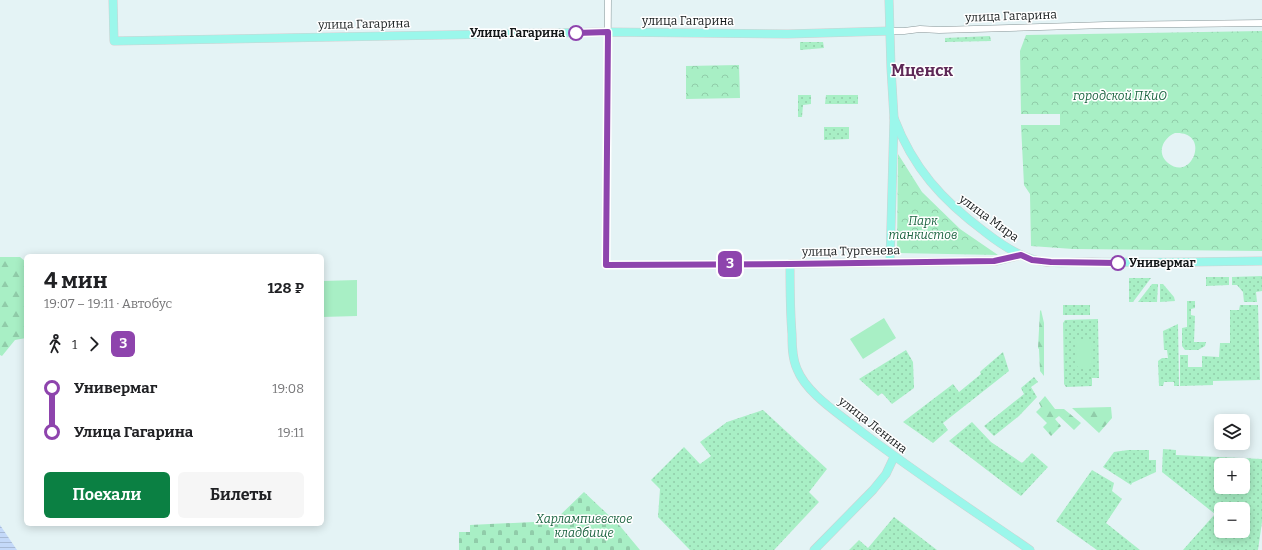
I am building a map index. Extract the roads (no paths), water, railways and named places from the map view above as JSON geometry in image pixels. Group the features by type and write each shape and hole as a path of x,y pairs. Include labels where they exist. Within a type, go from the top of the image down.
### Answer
{"main road":[{"name":"улица Гагарина","path":"113,0 114,40 608,32 788,34 889,31"},
{"name":"улица Мира","path":"889,0 889,31 894,118 890,262"},
{"name":"улица Мира","path":"894,118 910,153 921,171 934,187 966,218 997,241 1021,255"},
{"path":"1021,255 1032,260 1051,262 1125,263 1262,261"},
{"name":"улица Тургенева","path":"790,264 997,261 1021,255"},
{"name":"улица Ленина","path":"790,264 792,347 795,364 800,376 816,395 834,411 894,457 1030,550"},
{"path":"814,550 873,490 886,474 894,457"}],"street":[{"path":"608,0 608,32"},
{"name":"улица Гагарина","path":"889,31 1106,25 1262,23"},
{"name":"улица Тургенева","path":"608,32 606,265 790,264"}],"water":[{"path":"0,525 17,550 0,550"}],"place":[{"name":"Улица Гагарина","path":"576,33"},
{"name":"Универмаг","path":"1118,263"}],"district":[{"name":"Мценск","path":"922,70"}],"park label":[{"name":"городской ПКиО","path":"1120,96"},
{"name":"Парк танкистов","path":"923,228"},
{"name":"Харлампиевское кладбище","path":"584,526"}]}
